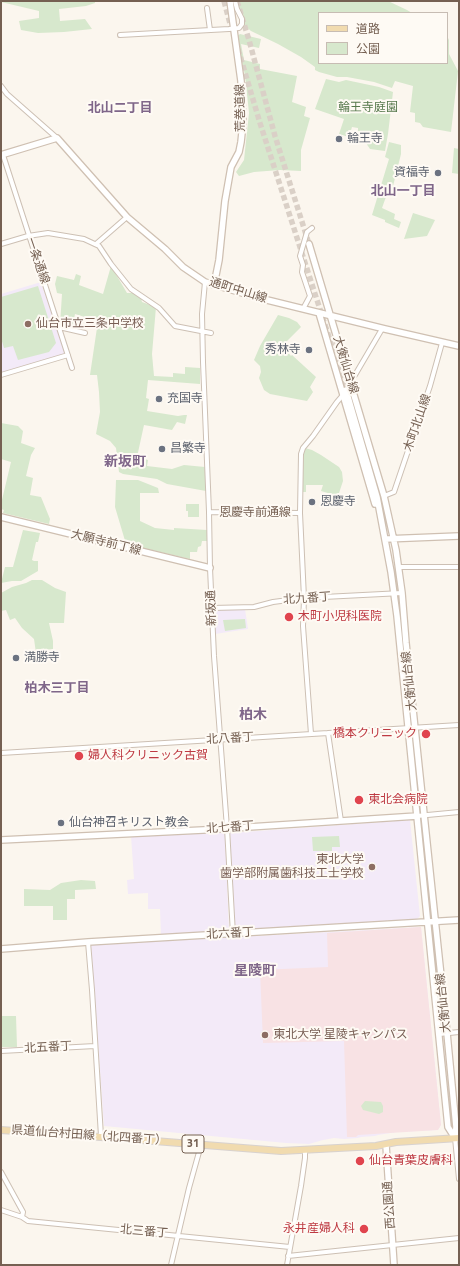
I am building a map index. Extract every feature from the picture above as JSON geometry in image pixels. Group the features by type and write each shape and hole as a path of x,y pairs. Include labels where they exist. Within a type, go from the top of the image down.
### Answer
{"main road":[{"name":"県道仙台村田線（北四番丁）","path":"1,1130 101,1136 281,1151 305,1151 376,1146 396,1142 457,1138"}],"street":[{"name":"荒巻道線","path":"214,285 219,260 225,201 231,167 239,152 242,134 243,111 241,81 230,1"},
{"path":"120,35 239,28 242,24 242,19 235,1"},
{"path":"207,8 210,30"},
{"path":"1,86 7,94 57,138"},
{"path":"2,155 57,138"},
{"name":"通町中山線","path":"57,138 127,217 165,249 183,267 205,282 259,298 382,329 459,346"},
{"name":"一条通線","path":"2,155 72,368"},
{"path":"96,244 127,217"},
{"path":"303,309 310,296 302,272 304,265 300,256 307,232 312,228"},
{"path":"1,244 28,236 48,233 84,239 96,244 131,289 159,308 176,326 211,333"},
{"name":"大衡仙台線","path":"309,244 384,496 399,567 457,1138"},
{"name":"新坂通","path":"205,282 202,314 202,362 210,512 210,568 216,688 227,828 233,934"},
{"name":"大衡仙台線","path":"319,313 345,392 385,539 397,616 448,1127 457,1138"},
{"path":"59,327 85,333"},
{"path":"349,378 355,374 382,329"},
{"name":"木町北山線","path":"384,496 394,492 430,386 442,343"},
{"path":"1,375 68,354"},
{"path":"311,734 303,626 304,598 300,513 301,454 303,448 345,392"},
{"name":"恩慶寺前通線","path":"210,512 300,513"},
{"name":"大願寺前丁線","path":"1,517 210,568"},
{"path":"385,539 459,536"},
{"path":"399,567 459,567"},
{"name":"北九番丁","path":"212,608 254,607 273,602 304,598 402,593"},
{"name":"北八番丁","path":"1,753 459,725"},
{"path":"328,733 341,821"},
{"name":"北七番丁","path":"1,840 227,828 459,812"},
{"name":"北六番丁","path":"1,949 88,942 459,920"},
{"path":"88,942 101,1136"},
{"path":"439,1034 459,1032"},
{"name":"北五番丁","path":"1,1051 96,1046"},
{"path":"457,1138 459,1179"},
{"path":"171,1265 201,1145"},
{"name":"西公園通","path":"386,1145 394,1265"},
{"path":"287,1265 305,1151"},
{"path":"1,1172 23,1212 22,1217"},
{"name":"北三番丁","path":"1,1210 22,1217 28,1221 290,1247"},
{"path":"288,1256 459,1238"}],"shaded area":[{"name":"仙台市立三条中学校","path":"41,282 65,354 1,374 1,294"},
{"path":"214,609 245,609 248,629 215,634"},
{"path":"410,820 420,916 417,919 237,930 235,927 230,833"},
{"path":"223,832 225,835 229,931 161,935 160,909 148,909 148,893 128,894 127,880 134,879 131,836"},
{"name":"東北大学 星陵キャンパス","path":"421,927 441,1125 438,1130 397,1132 358,1138 334,1138 309,1144 104,1126 91,945"},
{"path":"421,927 441,1125 438,1130 347,1137 344,1041 263,1043 260,970 328,967 327,933"}],"green space":[{"path":"1,1 95,1 95,3 86,6 59,9 60,21 85,19 92,29 38,33 21,30 19,21 39,18 39,11"},
{"path":"237,1 388,1 407,10 410,12 318,12 318,64 448,64 448,38 449,54 458,71 451,132 423,127 420,123 415,122 415,113 410,112 413,86 395,81 392,88 374,82 347,77 337,77 319,72 315,70 315,67 301,57 251,31 243,24"},
{"path":"240,34 261,39 259,48 241,44 244,60 260,64 260,69 297,76 292,102 306,107 304,116 310,118 301,150 301,171 280,170 254,172 239,176 236,172 244,160 249,113 245,75 236,37"},
{"name":"輪王寺庭園","path":"326,79 339,82 346,80 379,87 393,92 385,151 370,149 366,143 358,139 361,132 358,131 358,128 352,127 349,137 339,134 344,119 315,109"},
{"path":"389,142 401,145 401,154 392,190 387,194 382,208 395,214 394,219 401,222 399,228 372,215 389,159 385,157"},
{"path":"454,148 459,149 459,174 452,173"},
{"path":"413,213 435,220 427,236 404,239"},
{"path":"111,266 127,293 134,293 141,298 142,302 156,307 152,354 154,376 173,377 173,373 185,374 185,367 200,368 200,384 148,380 146,398 149,399 147,411 178,416 187,415 185,424 177,422 172,430 144,425 137,457 148,460 147,466 172,469 184,465 205,467 206,491 167,484 157,479 123,474 119,472 116,448 110,441 96,434 100,412 99,392 97,375 90,375 98,321 75,314 72,328 60,325 62,294 57,293 55,284 57,276 74,280 76,274 81,276 79,285 103,294"},
{"name":"仙台市立三条中学校","path":"38,286 56,343 49,352 18,360 13,346 4,348 1,338 1,297"},
{"path":"278,315 297,322 301,327 283,347 291,356 292,355 316,377 310,387 313,392 307,401 270,394 264,390 259,378 261,372 260,366 254,360 260,346"},
{"path":"1,423 18,426 23,431 21,443 35,448 31,455 26,476 33,478 30,495 41,497 50,519 49,524 3,513 4,510 1,509 11,462 1,459"},
{"path":"305,448 321,455 339,467 342,472 343,481 338,496 321,491 323,485 306,485 306,492 302,492 303,455"},
{"path":"116,480 138,480 158,488 159,493 140,493 140,521 155,528 174,530 174,528 207,530 207,541 202,541 197,552 190,552 190,559 126,544 115,507"},
{"path":"186,504 199,504 199,517 188,517"},
{"path":"23,530 40,533 38,542 36,542 32,560 38,561 38,571 21,581 1,583 5,567 13,567"},
{"path":"32,580 42,580 55,588 66,592 64,623 49,623 53,641 53,649 43,650 42,652 36,653 34,639 22,628 15,618 10,620 6,610 1,611 1,593 12,587"},
{"path":"245,619 246,628 225,631 223,620"},
{"path":"339,836 340,847 332,847 332,851 313,851 312,837"},
{"path":"81,880 95,881 96,889 75,890 75,899 67,899 67,920 53,920 53,906 24,906 24,889 50,890 61,883"},
{"path":"1,1016 16,1016 17,1047 1,1047"},
{"path":"365,1101 381,1102 383,1112 379,1114 363,1110 361,1106"}],"tunnel":[{"path":"224,1 232,31"},
{"path":"237,1 275,136 309,244"},
{"path":"238,49 260,123 346,390"}],"place":[{"name":"輪王寺","path":"339,139"},
{"name":"資福寺","path":"438,173"},
{"name":"仙台市立三条中学校","path":"28,324"},
{"name":"秀林寺","path":"309,350"},
{"name":"充国寺","path":"159,399"},
{"name":"昌繁寺","path":"162,449"},
{"name":"恩慶寺","path":"312,502"},
{"name":"木町小児科医院","path":"289,617"},
{"name":"満勝寺","path":"16,658"},
{"name":"橋本クリニック","path":"426,734"},
{"name":"婦人科クリニック古賀","path":"79,756"},
{"name":"東北会病院","path":"359,800"},
{"name":"仙台神召キリスト教会","path":"61,823"},
{"name":"東北大学 歯学部附属歯科技工士学校","path":"372,867"},
{"name":"東北大学 星陵キャンパス","path":"265,1035"},
{"name":"仙台青葉皮膚科","path":"360,1161"},
{"name":"永井産婦人科","path":"364,1229"}],"district":[{"name":"北山二丁目","path":"120,109"},
{"name":"北山一丁目","path":"403,192"},
{"name":"新坂町","path":"125,463"},
{"name":"柏木三丁目","path":"57,689"},
{"name":"柏木","path":"253,716"},
{"name":"星陵町","path":"255,972"}]}
